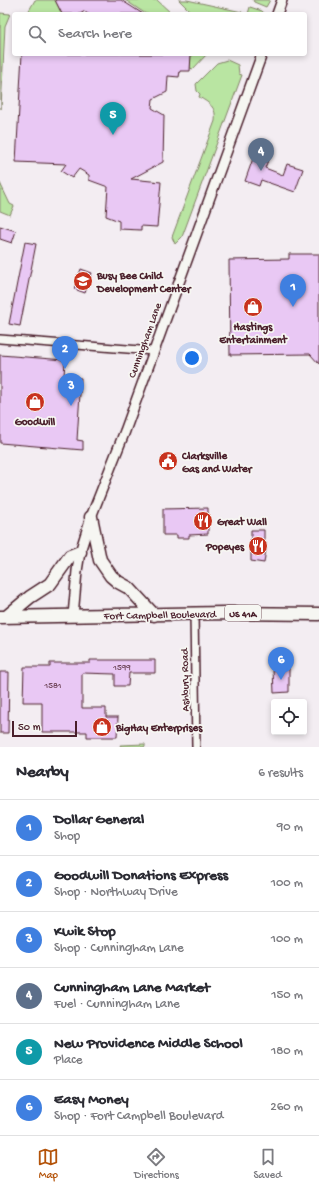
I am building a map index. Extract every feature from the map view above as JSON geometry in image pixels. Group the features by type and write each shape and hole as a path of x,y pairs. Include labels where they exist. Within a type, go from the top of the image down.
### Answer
{"highway":[{"path":"91,517 100,560 111,576 129,588 154,614"},
{"path":"3,617 50,584 70,556 80,552"},
{"name":"Fort Campbell Boulevard","path":"3,617 194,613 319,614"}],"street":[{"path":"278,12 282,0"},
{"name":"Cunningham Lane","path":"73,616 75,585 80,552 91,517 125,431 261,56"},
{"path":"0,339 153,351"},
{"name":"Ashbury Road","path":"194,613 196,747"}],"green space":[{"path":"35,0 55,0 61,12 28,12"},
{"path":"125,0 157,0 170,12 143,12"},
{"path":"179,0 187,0 242,12 191,12"},
{"path":"253,0 270,0 266,7 254,2"},
{"path":"250,7 263,12 249,12"},
{"path":"0,13 10,14 5,26 1,109"},
{"path":"191,56 205,56 193,69 190,68"},
{"path":"227,60 238,65 239,74 242,75 182,237 175,244 172,237 215,121 215,112 212,106 199,97 200,94 197,91 196,84 217,63"},
{"path":"0,183 10,204 14,206 10,215 0,211"},
{"path":"145,744 145,747 121,747 120,745"}],"building":[{"path":"55,0 121,0 140,12 85,11 61,12"},
{"path":"22,56 191,56 190,71 180,71 179,77 168,76 167,92 153,99 152,108 164,115 163,162 131,179 161,182 157,227 141,226 141,230 119,229 119,221 106,216 108,187 89,180 89,175 79,169 72,178 61,171 66,164 16,162"},
{"path":"256,150 270,155 265,168 283,175 287,164 303,169 295,192 261,180 259,186 245,181"},
{"path":"0,226 16,231 12,243 0,239"},
{"path":"25,242 36,244 20,326 9,324"},
{"path":"289,254 319,254 319,364 310,354 230,355 229,260 289,259"},
{"name":"Busy Bee Child Development Center","path":"81,269 92,273 85,293 74,289"},
{"name":"Goodwill","path":"0,355 65,360 64,377 81,378 77,440 83,441 83,450 0,443"},
{"path":"208,508 208,534 189,535 189,538 177,538 177,535 163,535 163,509"},
{"name":"Popeyes","path":"251,530 264,530 264,543 266,543 266,549 264,563 251,561"},
{"path":"90,660 155,660 155,673 129,673 128,686 115,686 115,674 82,673 82,708 106,708 106,717 118,717 117,737 87,737 87,732 42,732 42,702 23,702 24,667 50,667 50,663 90,663"},
{"path":"289,668 289,692 274,693 273,669"},
{"path":"0,672 9,672 8,733 0,733"}],"place":[{"name":"New Providence Middle School","path":"113,135"},
{"name":"Cunningham Lane Market","path":"261,171"},
{"name":"Busy Bee Child Development Center","path":"83,281"},
{"name":"Hastings Entertainment","path":"253,307"},
{"name":"Dollar General","path":"293,307"},
{"name":"Goodwill Donations Express","path":"65,369"},
{"name":"Goodwill","path":"35,402"},
{"name":"Kwik Stop","path":"71,406"},
{"name":"Clarksville Gas and Water","path":"168,461"},
{"name":"Great Wall","path":"203,521"},
{"name":"Popeyes","path":"258,546"},
{"name":"Easy Money","path":"281,680"},
{"name":"BigHay Enterprises","path":"102,727"}]}
